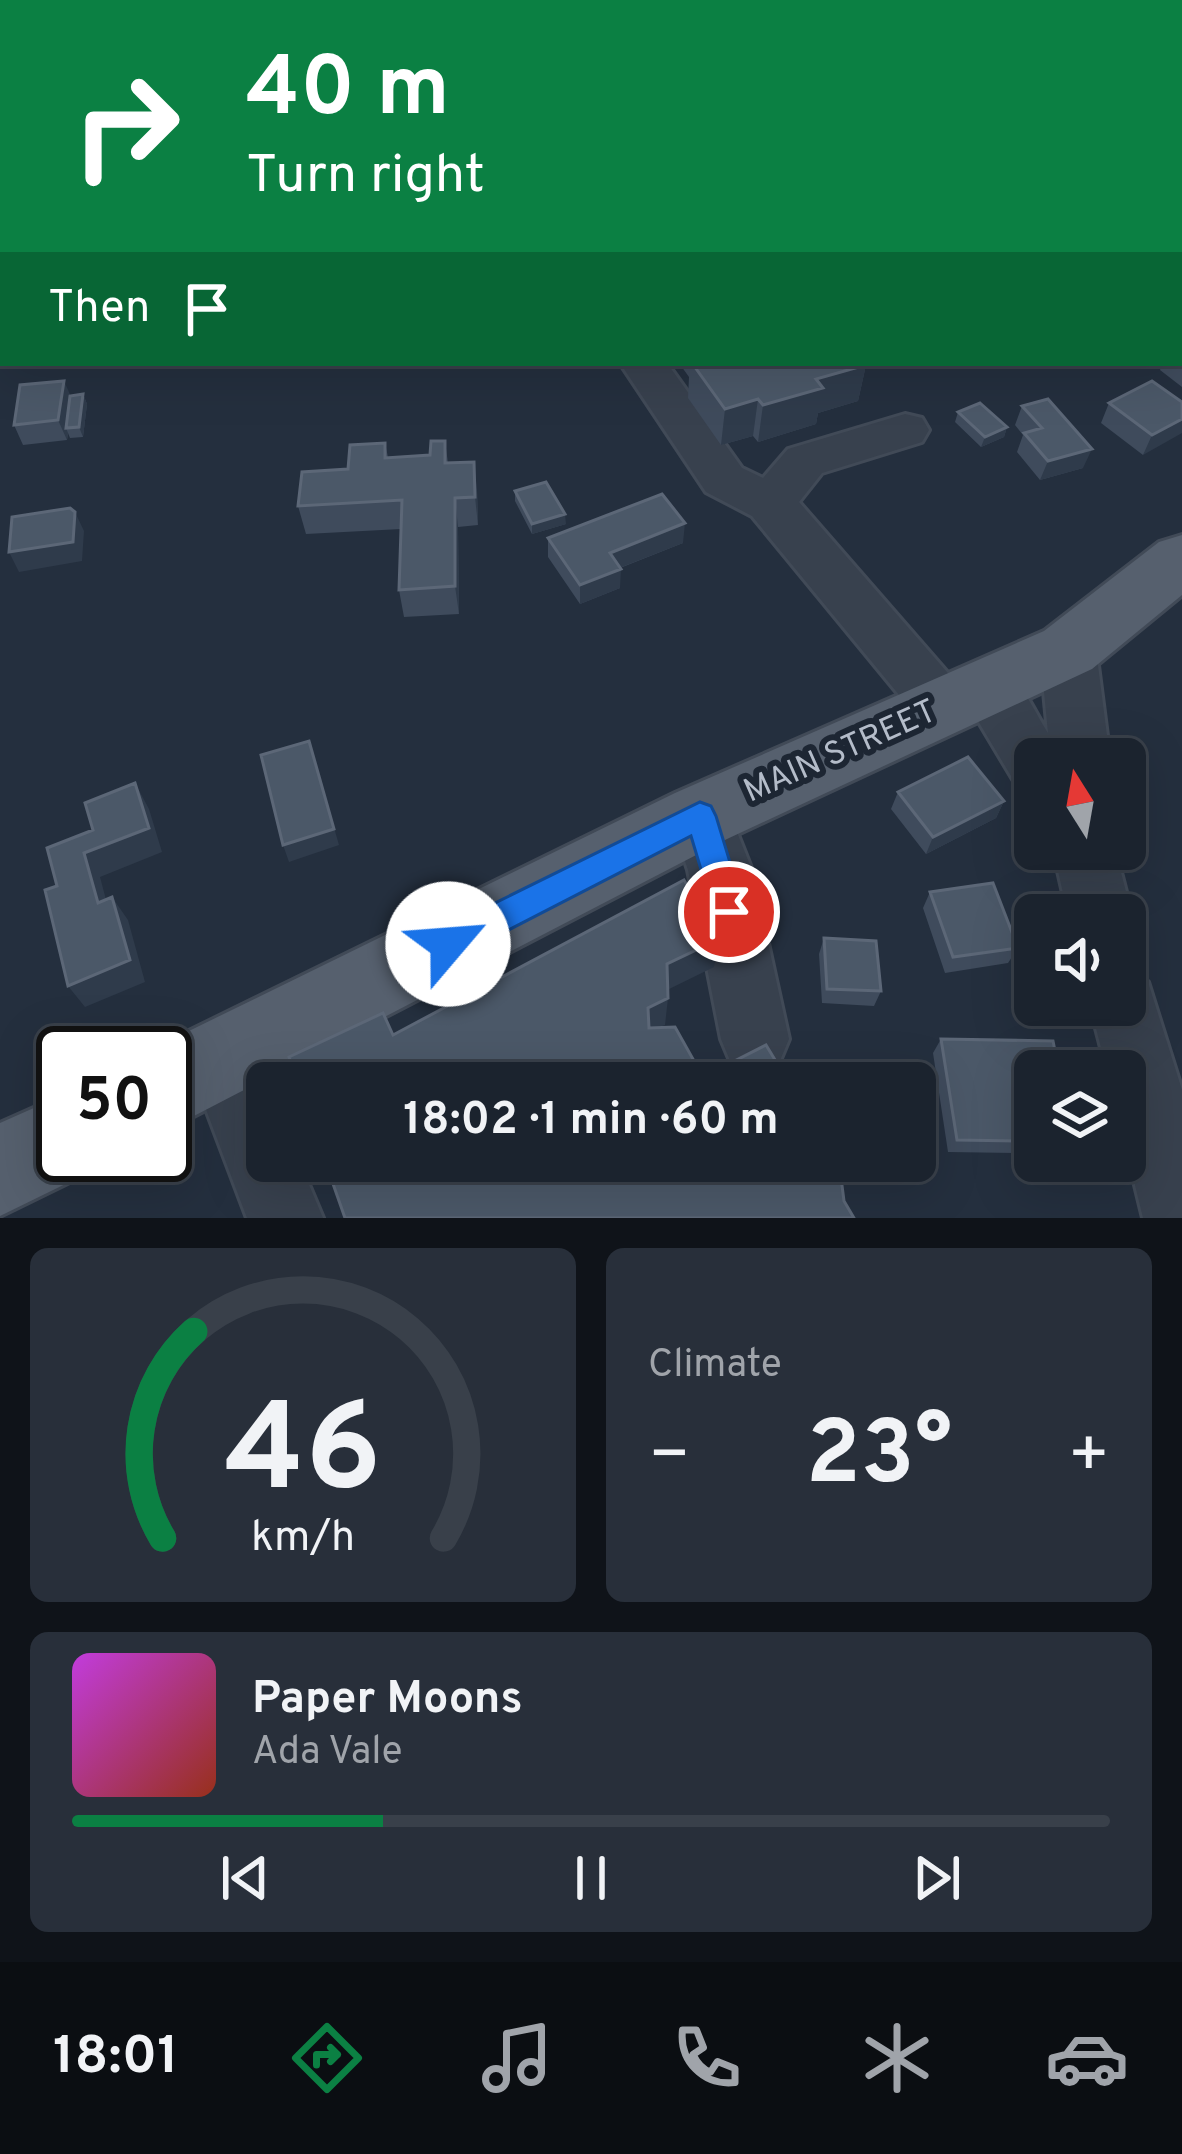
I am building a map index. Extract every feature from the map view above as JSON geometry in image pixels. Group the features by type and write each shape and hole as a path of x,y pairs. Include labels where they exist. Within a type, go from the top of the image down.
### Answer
{"main road":[{"name":"MAIN STREET","path":"194,1073 700,816 1068,650 1182,559"},
{"path":"0,1169 36,1152"}],"street":[{"path":"645,366 724,480 770,502 1014,744"},
{"path":"770,502 805,461 905,430"},
{"path":"1068,650 1078,738"},
{"path":"700,816 720,870 755,1039"},
{"path":"1130,1026 1181,1218"},
{"path":"194,1073 285,1218"}],"building":[{"path":"694,366 862,366 816,379 823,388 763,405 758,399 725,409"},
{"path":"64,381 58,420 14,425 20,385"},
{"path":"1152,381 1182,402 1182,419 1152,435 1109,403"},
{"path":"83,394 79,427 66,428 70,396"},
{"path":"1048,399 1092,449 1048,461 1024,433 1042,428 1022,406"},
{"path":"980,403 1007,427 985,437 958,412"},
{"path":"431,441 445,441 445,463 474,462 475,497 455,498 455,586 399,590 402,500 298,506 302,472 348,469 350,445 385,443 385,458 430,455"},
{"path":"546,482 565,514 532,524 515,491"},
{"path":"662,494 685,523 610,553 621,569 580,585 548,538"},
{"path":"70,508 75,512 73,542 9,552 12,517"},
{"path":"309,741 334,829 283,845 261,755"},
{"path":"968,757 1004,801 933,837 898,792"},
{"path":"135,783 149,828 84,853 98,903 112,897 130,960 68,986 45,890 57,886 47,848 93,830 85,803"},
{"path":"684,880 719,939 667,964 668,998 648,1008 649,1028 675,1027 695,1062 291,1062 289,1057 383,1013 393,1035"},
{"path":"993,883 1014,949 953,957 930,892"},
{"path":"824,938 876,941 881,991 827,989"},
{"path":"941,1039 1053,1041 1055,1050 1014,1050 1014,1141 957,1140"},
{"path":"766,1045 776,1062 733,1062"},
{"path":"332,1182 842,1182 844,1201 854,1218 345,1218"}],"route":[{"path":"448,944 700,816 729,912"}]}
